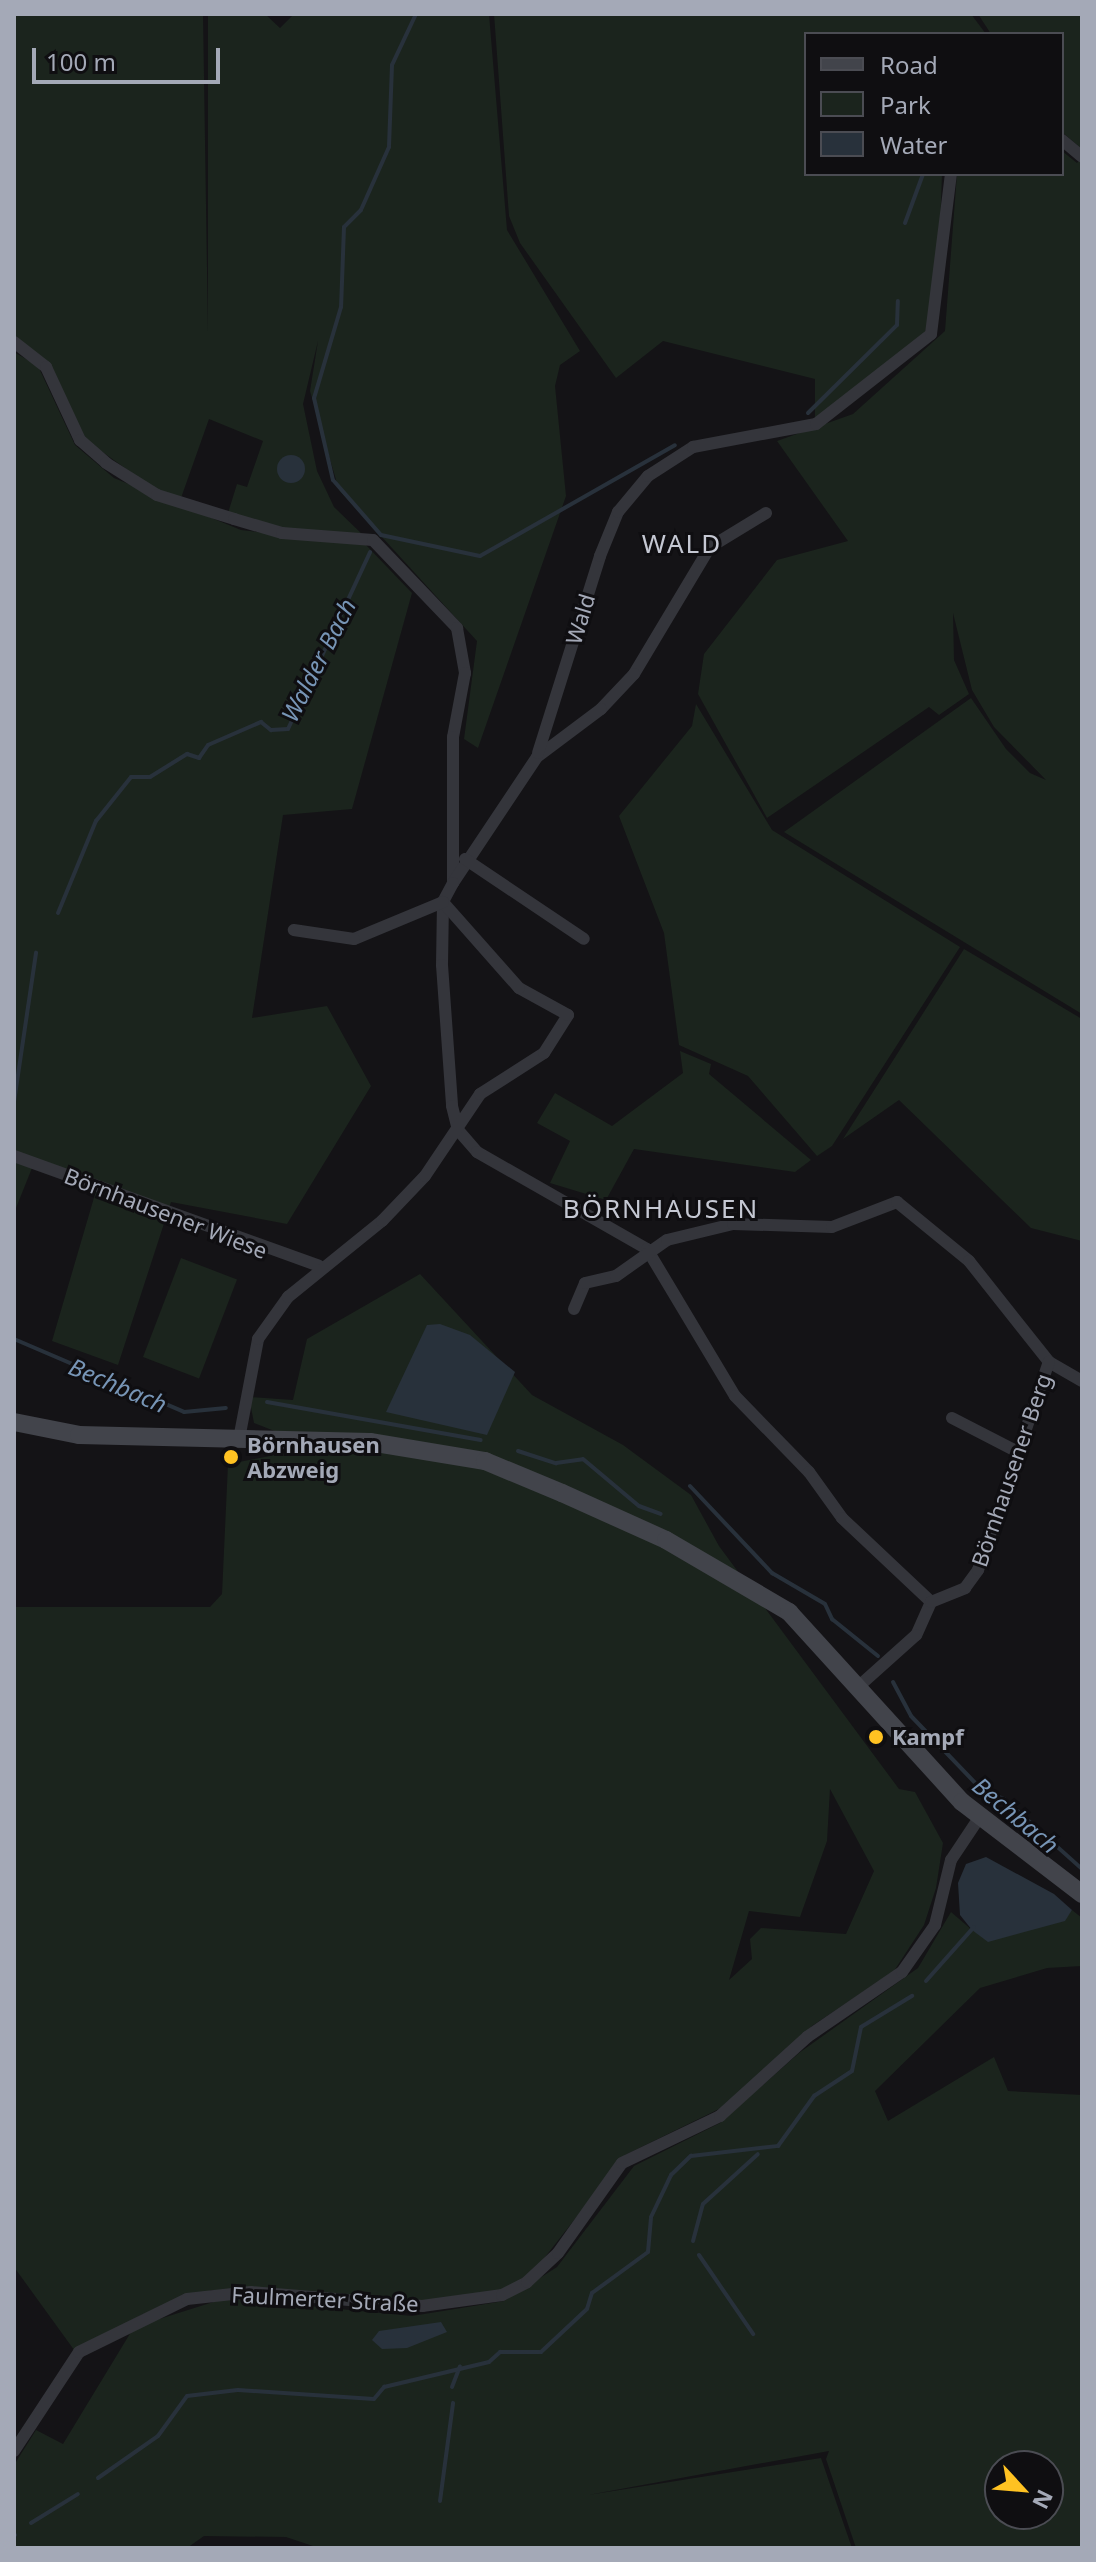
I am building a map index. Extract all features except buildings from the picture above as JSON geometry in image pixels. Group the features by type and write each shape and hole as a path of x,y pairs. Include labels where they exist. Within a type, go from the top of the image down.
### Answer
{"main road":[{"path":"14,1422 79,1435 329,1439 485,1461 757,1588 856,1682 979,1818 1082,1894"}],"street":[{"path":"1064,142 1082,157"},
{"name":"Wald","path":"537,757 600,556 618,512 648,476 693,447 816,424 931,334 951,176"},
{"path":"14,342 46,367 80,440 106,463 157,495 282,533 373,540 457,628 465,673 453,737 453,883"},
{"path":"766,513 710,547 634,674 601,709 537,757 465,859 443,902 458,1130 499,1166 647,1249 735,1396 809,1472 842,1518 931,1602 916,1635 856,1682"},
{"path":"465,859 584,939"},
{"path":"294,930 354,939 443,902"},
{"path":"239,1439 258,1339 319,1266 382,1221 458,1130 495,1079 544,1053 568,1015 519,988 443,902"},
{"name":"Börnhausener Wiese","path":"14,1156 319,1266"},
{"name":"Börnhausener Berg","path":"647,1249 733,1224 832,1227 897,1202 969,1261 1049,1362 978,1570 965,1588 931,1602"},
{"path":"574,1309 585,1283 616,1276 647,1249"},
{"path":"1049,1362 1082,1381"},
{"path":"952,1418 1018,1452"},
{"name":"Faulmerter Straße","path":"14,2451 28,2425 79,2352 187,2299 251,2292 422,2306 502,2295 527,2282 558,2253 622,2163 720,2116 807,2037 902,1972 935,1925 951,1860 979,1818"}],"green space":[{"path":"14,14 203,14 208,333 208,14 265,14 280,28 294,14 489,14 507,230 580,351 560,365 555,386 566,496 478,748 464,739 477,641 339,490 310,391 318,341 303,404 317,471 334,507 363,535 282,528 228,513 237,484 247,487 263,441 209,419 181,498 157,491 83,438 48,363 14,338"},
{"path":"494,14 971,14 984,32 804,32 804,176 942,176 939,260 928,326 917,346 815,418 815,379 663,341 616,378 520,243 509,216"},
{"path":"978,14 1082,14 1082,149 1064,134 1064,32 990,32"},
{"path":"1064,153 1077,163 1082,157 1082,1014 784,832 971,698 1006,749 1030,773 1046,780 994,727 972,690 953,613 954,660 969,694 939,715 929,707 767,818 698,694 704,654 777,560 848,541 777,441 853,414 945,331 957,176 1064,176"},
{"path":"14,352 38,366 75,445 114,478 241,530 366,545 412,593 352,809 283,815 252,1018 327,1006 371,1086 287,1224 171,1202 118,1365 52,1341 98,1184 36,1158 14,1213"},
{"path":"696,704 772,830 960,947 832,1146 817,1156 748,1076 679,1045 664,933 619,816 692,726"},
{"path":"964,949 1082,1019 1082,1241 1031,1228 899,1100 843,1139"},
{"path":"680,1051 711,1064 709,1074 811,1160 795,1172 634,1149 606,1200 550,1183 570,1141 537,1123 555,1093 612,1126 683,1073"},
{"path":"181,1258 237,1280 199,1378 143,1357"},
{"path":"420,1274 532,1395 623,1445 691,1495 719,1546 899,1789 915,1792 943,1843 936,1888 924,1925 894,1971 812,2026 721,2108 625,2155 531,2275 488,2296 395,2302 212,2290 141,2315 77,2354 14,2267 14,1607 210,1607 222,1594 228,1464 297,1451 368,1455 372,1435 277,1432 254,1423 249,1397 293,1400 307,1339","holes":["830,1789 874,1871 846,1934 761,1928 750,1939 752,1959 729,1980 749,1911 800,1917 827,1841"]},
{"path":"1072,1910 1082,1918 1082,1966 1047,1968 980,1988 875,2091 888,2121 994,2057 1008,2091 1082,2095 1082,2548 856,2548 826,2459 829,2451 588,2495 821,2458 852,2548 319,2548 286,2537 204,2536 187,2548 14,2548 14,2465 36,2430 63,2444 134,2327 226,2298 412,2316 504,2301 557,2267 634,2166 720,2123 799,2053 918,1968 951,1912 972,1930 1064,1921"}],"water":[{"path":"291,455 301,459 305,469 301,479 291,483 281,479 277,469 281,459"},
{"path":"440,1324 470,1335 515,1372 487,1435 386,1412 427,1325"},
{"path":"986,1857 1054,1894 1072,1910 1065,1921 988,1942 972,1930 960,1915 958,1883 966,1864"},
{"path":"441,2322 447,2332 407,2348 382,2349 372,2340 379,2331"}],"waterway":[{"path":"416,14 392,65 389,147 361,210 344,227 341,307 314,398 333,480 381,535 480,556 675,445"},
{"name":"Walder Bach","path":"905,223 922,176"},
{"name":"Walder Bach","path":"808,413 897,325 898,301"},
{"name":"Walder Bach","path":"58,913 96,821 131,777 150,777 187,754 199,758 208,745 261,722 271,730 288,729 370,552"},
{"name":"Walder Bach","path":"14,1102 36,953"},
{"name":"Bechbach","path":"14,1339 184,1412 226,1408"},
{"name":"Bechbach","path":"267,1402 481,1440"},
{"name":"Bechbach","path":"518,1451 556,1463 583,1459 639,1506 661,1514"},
{"name":"Bechbach","path":"690,1486 772,1573 825,1604 832,1619 878,1656"},
{"name":"Bechbach","path":"893,1682 911,1716 982,1790 1004,1799 1082,1869"},
{"path":"926,1981 974,1927"},
{"path":"98,2478 158,2436 187,2396 238,2390 374,2399 384,2387 489,2362 500,2352 541,2352 587,2309 592,2293 648,2252 651,2217 671,2175 691,2156 778,2146 814,2096 852,2071 861,2027 912,1996"},
{"path":"693,2241 703,2204 758,2154"},
{"path":"699,2255 753,2334"},
{"path":"452,2387 460,2366"},
{"path":"440,2501 453,2403"},
{"path":"31,2523 78,2494"}],"place":[{"name":"Börnhausen Abzweig","path":"231,1457"},
{"name":"Kampf","path":"876,1737"}],"district":[{"name":"WALD","path":"682,544"},
{"name":"BÖRNHAUSEN","path":"661,1209"}]}
